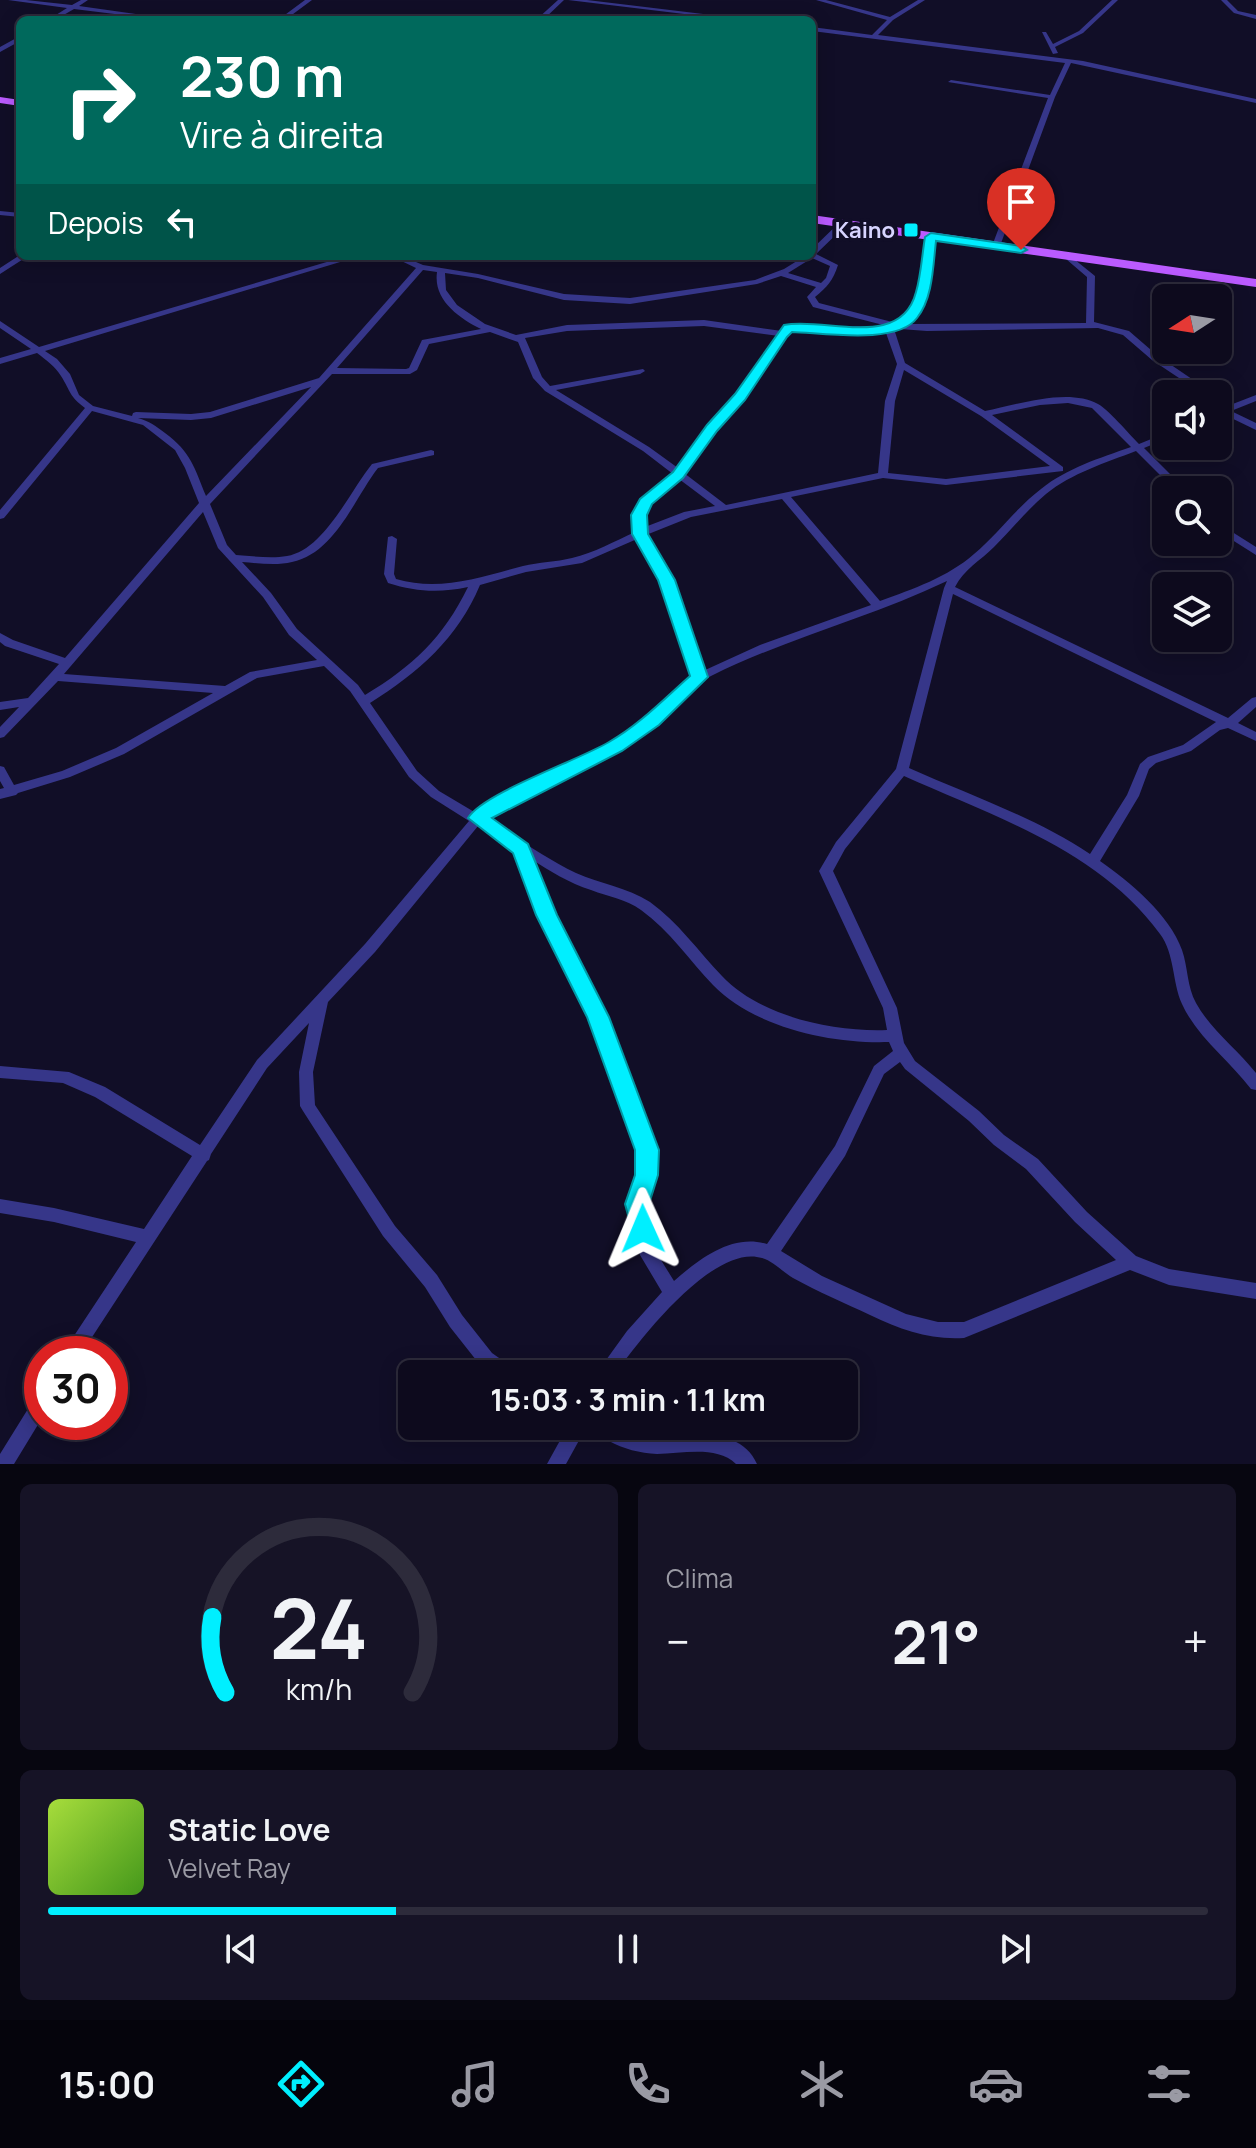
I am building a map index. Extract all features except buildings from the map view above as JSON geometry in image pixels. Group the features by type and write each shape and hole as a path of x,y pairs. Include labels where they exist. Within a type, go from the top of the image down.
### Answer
{"main road":[{"path":"816,220 1256,283"}],"street":[{"path":"11,0 147,16"},
{"path":"58,16 85,0"},
{"path":"287,16 309,0"},
{"path":"543,16 561,0"},
{"path":"571,0 714,16"},
{"path":"819,0 891,19"},
{"path":"873,37 891,19 922,0"},
{"path":"1053,46 1081,32 1115,0"},
{"path":"1224,0 1236,12 1256,17"},
{"path":"816,30 1057,59 1256,101"},
{"path":"1044,33 1057,59"},
{"path":"0,50 16,40"},
{"path":"0,42 16,45"},
{"path":"996,246 1052,97 1069,61"},
{"path":"951,82 1052,97"},
{"path":"816,250 843,224"},
{"path":"894,329 911,318 922,294 931,237"},
{"path":"816,257 834,265 830,279 811,297 816,305 894,329"},
{"path":"1069,257 1091,276 1090,323"},
{"path":"0,272 18,260"},
{"path":"0,361 343,260"},
{"path":"404,260 421,267 478,276 564,297 630,301 757,282 782,274 803,260"},
{"path":"0,734 55,677 205,503 326,376 421,267"},
{"path":"441,270 439,278 443,297 489,330 517,337 567,328 704,323 782,334"},
{"path":"782,274 824,287"},
{"path":"699,677 667,580 640,534 639,515 646,502 678,475 712,428 740,397 789,328 894,329 1090,323 1126,333 1155,358 1188,380"},
{"path":"0,324 54,361 65,374 75,396 90,408 121,414 191,417 211,415 326,376 407,372 413,370 425,342 489,330"},
{"path":"883,475 890,401 901,364 894,329"},
{"path":"517,337 526,346 538,378 548,389 646,449 724,508"},
{"path":"901,364 984,414 1063,471"},
{"path":"548,389 640,371"},
{"path":"1232,406 1256,398"},
{"path":"984,414 1075,399 1095,406 1167,476"},
{"path":"0,516 90,408"},
{"path":"121,414 156,428 179,448 222,546 293,632 354,688 422,784 521,849 568,875 629,896 644,905 664,920 719,982 736,997 768,1015 861,1037 896,1036"},
{"path":"1232,416 1256,427"},
{"path":"392,539 389,574 392,581 402,585 475,585 524,569 584,558 679,517 786,498 883,475 946,482 1063,471 1152,442"},
{"path":"234,558 277,560 303,556 334,524 375,466 431,453"},
{"path":"83,1336 262,1064 370,948 478,818 499,804 626,740 699,677 777,643 879,607 957,572 1063,471"},
{"path":"786,498 879,607"},
{"path":"1232,536 1256,552"},
{"path":"957,572 949,588 902,770 888,794 840,847 826,871 890,1008 902,1053 930,1082 1032,1164 1081,1217 1130,1262 1169,1277 1256,1291"},
{"path":"363,702 403,678 432,653 459,619 475,585"},
{"path":"949,588 1256,737"},
{"path":"0,637 67,663"},
{"path":"0,770 6,793 120,751 254,675 327,662"},
{"path":"55,677 225,690"},
{"path":"1094,859 1133,796 1144,767 1152,760 1187,748 1217,726 1229,724 1256,701"},
{"path":"0,706 29,702"},
{"path":"902,770 1017,819 1094,859 1143,904 1167,932 1175,946 1180,982 1190,1007 1256,1084"},
{"path":"521,849 546,915 598,1017 647,1150 646,1175 637,1204 648,1255 671,1292"},
{"path":"322,998 306,1072 308,1106 389,1231 431,1281 456,1321 487,1360"},
{"path":"770,1254 840,1151 879,1070 902,1053"},
{"path":"0,1072 64,1077 100,1092 204,1155"},
{"path":"0,1206 148,1237"},
{"path":"616,1360 671,1292 715,1260 742,1249 760,1249 820,1283 916,1328 937,1333 964,1330 1130,1262"},
{"path":"4,1464 24,1431"},
{"path":"556,1464 570,1440"},
{"path":"620,1440 641,1450 662,1452 703,1445 734,1451 748,1464"}],"place":[{"name":"Kaino","path":"911,230"}],"route":[{"path":"643,1229 637,1204 646,1175 647,1150 598,1017 546,915 521,849 478,818 499,804 616,747 652,721 699,677 667,580 640,534 639,515 646,502 678,475 712,428 740,397 782,334 789,328 815,327 890,331 911,318 922,294 931,237 1021,250"}]}
